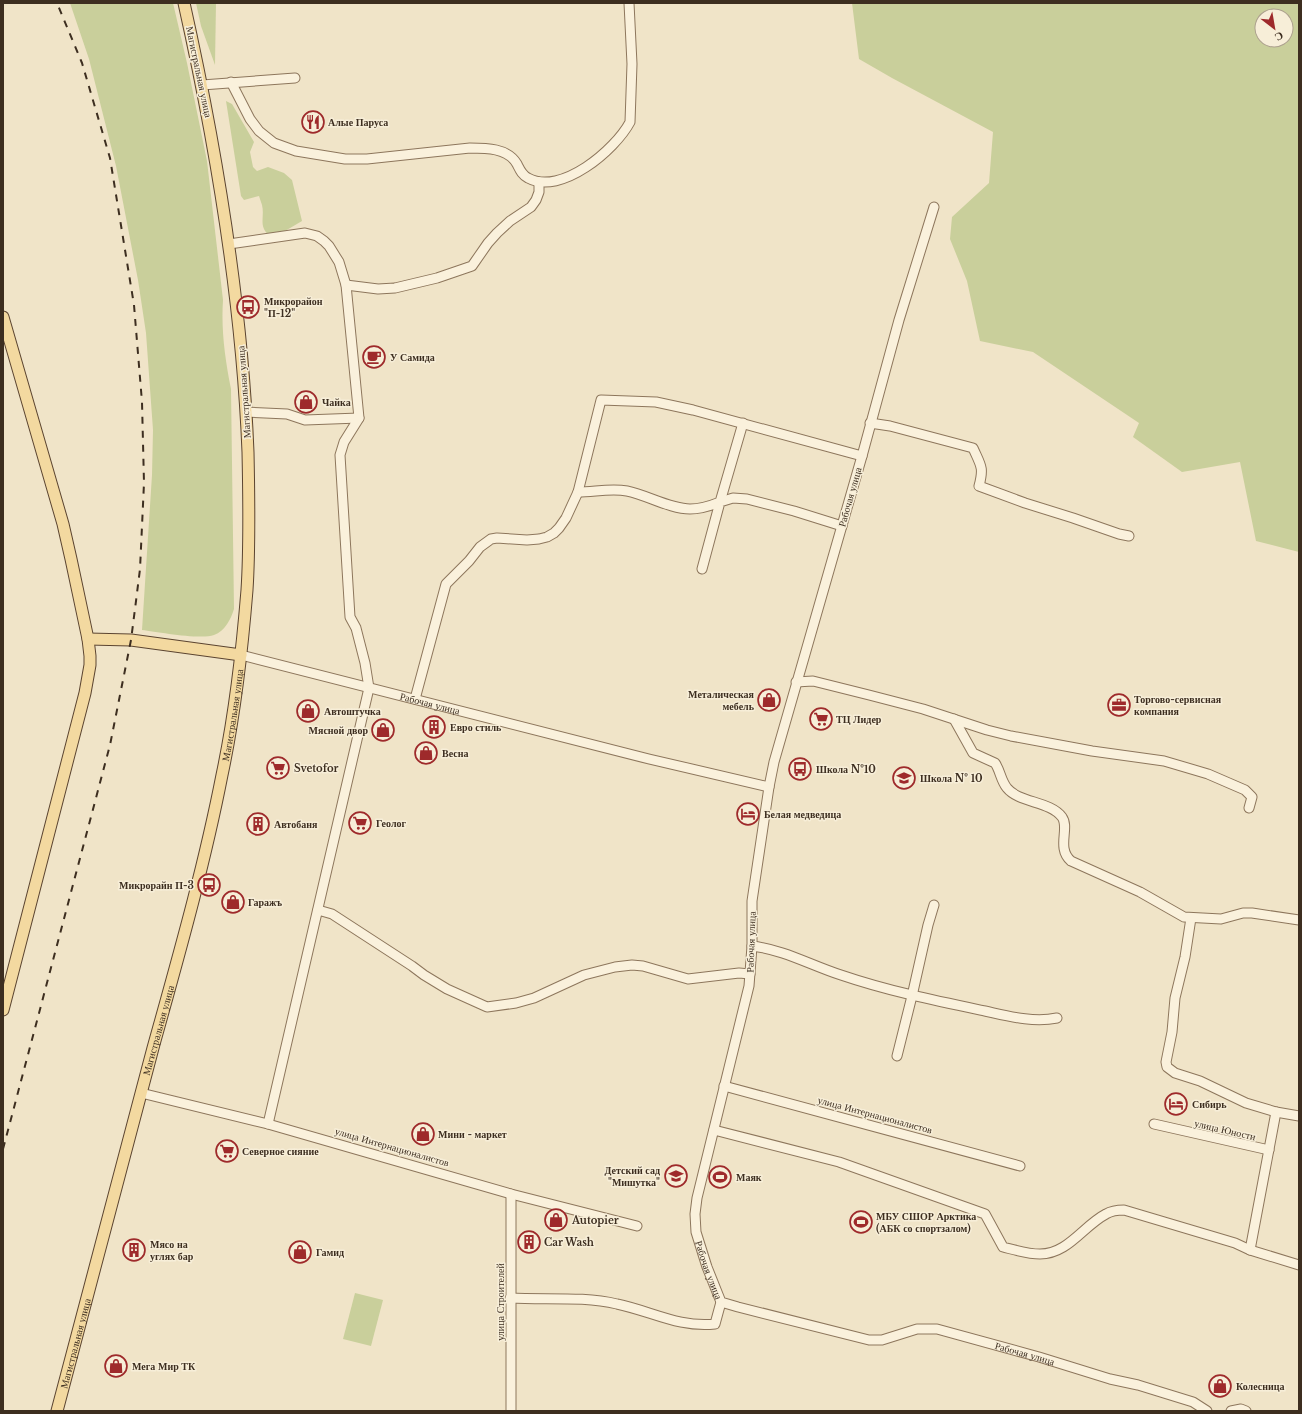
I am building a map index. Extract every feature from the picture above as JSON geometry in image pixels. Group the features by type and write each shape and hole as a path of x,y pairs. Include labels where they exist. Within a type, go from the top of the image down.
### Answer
{"main road":[{"name":"Магистральная улица","path":"57,1411 183,938 212,819 230,733 241,655 247,588 249,524 243,361 220,180 202,85 184,3"},
{"path":"3,317 63,524 88,639 90,665 85,693 3,1010"},
{"name":"Рабочая улица","path":"88,639 131,640 241,655"}],"street":[{"path":"231,82 250,119 259,131 274,143 285,148 306,153 357,160 470,148 486,148 508,154 513,158 526,177 539,182 565,178 583,170 597,159 618,138 630,122 632,64 629,3"},
{"path":"202,85 295,78"},
{"path":"346,285 378,289 395,288 437,278 472,266 497,233 531,207 539,192 539,182"},
{"name":"Рабочая улица","path":"934,207 899,320 862,456 777,748 768,788 752,901 752,946 750,974 697,1198 695,1223 696,1232 707,1267 721,1302 869,1340 882,1340 917,1329 937,1329 1039,1357 1110,1379 1138,1385 1193,1402 1207,1411"},
{"path":"229,244 305,233 317,236 329,246 345,277 359,418 344,442 340,455 350,617 356,628 365,663 369,688 268,1124"},
{"path":"415,699 446,584 469,561 480,547 491,539 539,539 554,533 566,518 578,492 601,400 656,402 693,410 862,456"},
{"path":"246,412 287,414 304,420 359,418"},
{"path":"870,423 890,426 973,448 983,472 979,486 1025,503 1129,536"},
{"path":"702,569 743,424"},
{"path":"578,492 608,490 626,491 688,509 701,508 733,498 747,499 794,511 842,526"},
{"name":"Рабочая улица","path":"241,655 768,788"},
{"path":"796,682 807,680 813,681 923,709 1011,736 1092,751 1164,761 1208,774 1249,793 1252,797 1249,808"},
{"path":"954,719 973,753 995,763 1007,788 1014,794 1053,809 1063,818 1064,850 1067,858 1140,892 1178,914 1191,918 1221,919 1243,913 1252,913 1299,920"},
{"path":"897,1056 934,905"},
{"path":"318,910 332,914 447,989 487,1006 516,1003 534,998 584,975 615,967 632,965 643,966 688,980 739,973 750,974"},
{"path":"1191,918 1185,957 1175,998 1172,1032 1166,1062 1167,1067 1175,1073 1200,1081 1240,1100 1276,1112 1299,1116"},
{"path":"752,946 774,949 841,975 912,996 1024,1019 1042,1020 1057,1018"},
{"name":"улица Интернационалистов","path":"724,1086 1020,1166"},
{"name":"улица Интернационалистов","path":"141,1093 268,1124 511,1194 637,1226"},
{"path":"1250,1250 1276,1112"},
{"name":"улица Юности","path":"1154,1124 1268,1150"},
{"path":"714,1130 839,1162 985,1214 1003,1247 1029,1253 1046,1253 1062,1248 1072,1242 1105,1214 1113,1211 1124,1210 1235,1243 1250,1250 1299,1265"},
{"name":"улица Строителей","path":"511,1194 511,1411"},
{"path":"510,1298 589,1300 617,1304 684,1324 701,1326 715,1324 721,1302"},
{"path":"1231,1411 1241,1409 1246,1411"}],"green space":[{"path":"70,3 173,3 187,63 207,161 223,300 224,344 231,389 234,609 227,624 221,631 214,635 200,637 142,630 152,475 153,430 146,333 138,280 116,166 89,59"},
{"path":"196,3 216,3 215,65 201,26"},
{"path":"852,3 1299,3 1299,552 1256,541 1240,462 1182,472 1133,437 1139,423 1033,352 980,341 967,281 950,239 952,217 989,183 993,132 859,59"},
{"path":"226,101 232,104 254,142 250,152 253,167 257,171 268,167 284,173 292,180 302,221 285,231 269,235 263,225 263,209 259,196 244,200 241,196"},
{"path":"355,1293 383,1300 371,1346 343,1339"}],"railway":[{"path":"3,1149 110,745 131,640 140,569 144,483 142,402 134,305 110,158 82,63 57,3"}],"place":[{"name":"Алые Паруса","path":"313,122"},
{"name":"Микрорайон \"П-12\"","path":"248,307"},
{"name":"У Самида","path":"374,357"},
{"name":"Чайка","path":"306,402"},
{"name":"Металическая мебель","path":"769,700"},
{"name":"Торгово-сервисная компания","path":"1119,705"},
{"name":"Автоштучка","path":"308,711"},
{"name":"ТЦ Лидер","path":"821,719"},
{"name":"Евро стиль","path":"434,727"},
{"name":"Мясной двор","path":"383,730"},
{"name":"Весна","path":"426,753"},
{"name":"Svetofor","path":"278,768"},
{"name":"Школа №10","path":"800,769"},
{"name":"Школа № 10","path":"904,778"},
{"name":"Белая медведица","path":"748,814"},
{"name":"Геолог","path":"360,823"},
{"name":"Автобаня","path":"258,824"},
{"name":"Микрорайн П-3","path":"209,885"},
{"name":"Гаражъ","path":"233,902"},
{"name":"Сибирь","path":"1176,1104"},
{"name":"Мини - маркет","path":"423,1134"},
{"name":"Северное сияние","path":"227,1151"},
{"name":"Детский сад \"Мишутка\"","path":"676,1176"},
{"name":"Маяк","path":"720,1177"},
{"name":"Autopier","path":"556,1220"},
{"name":"МБУ СШОР Арктика (АБК со спортзалом)","path":"861,1222"},
{"name":"Car Wash","path":"529,1242"},
{"name":"Мясо на углях бар","path":"134,1250"},
{"name":"Гамид","path":"300,1252"},
{"name":"Мега Мир ТК","path":"116,1366"},
{"name":"Колесница","path":"1220,1386"}]}
